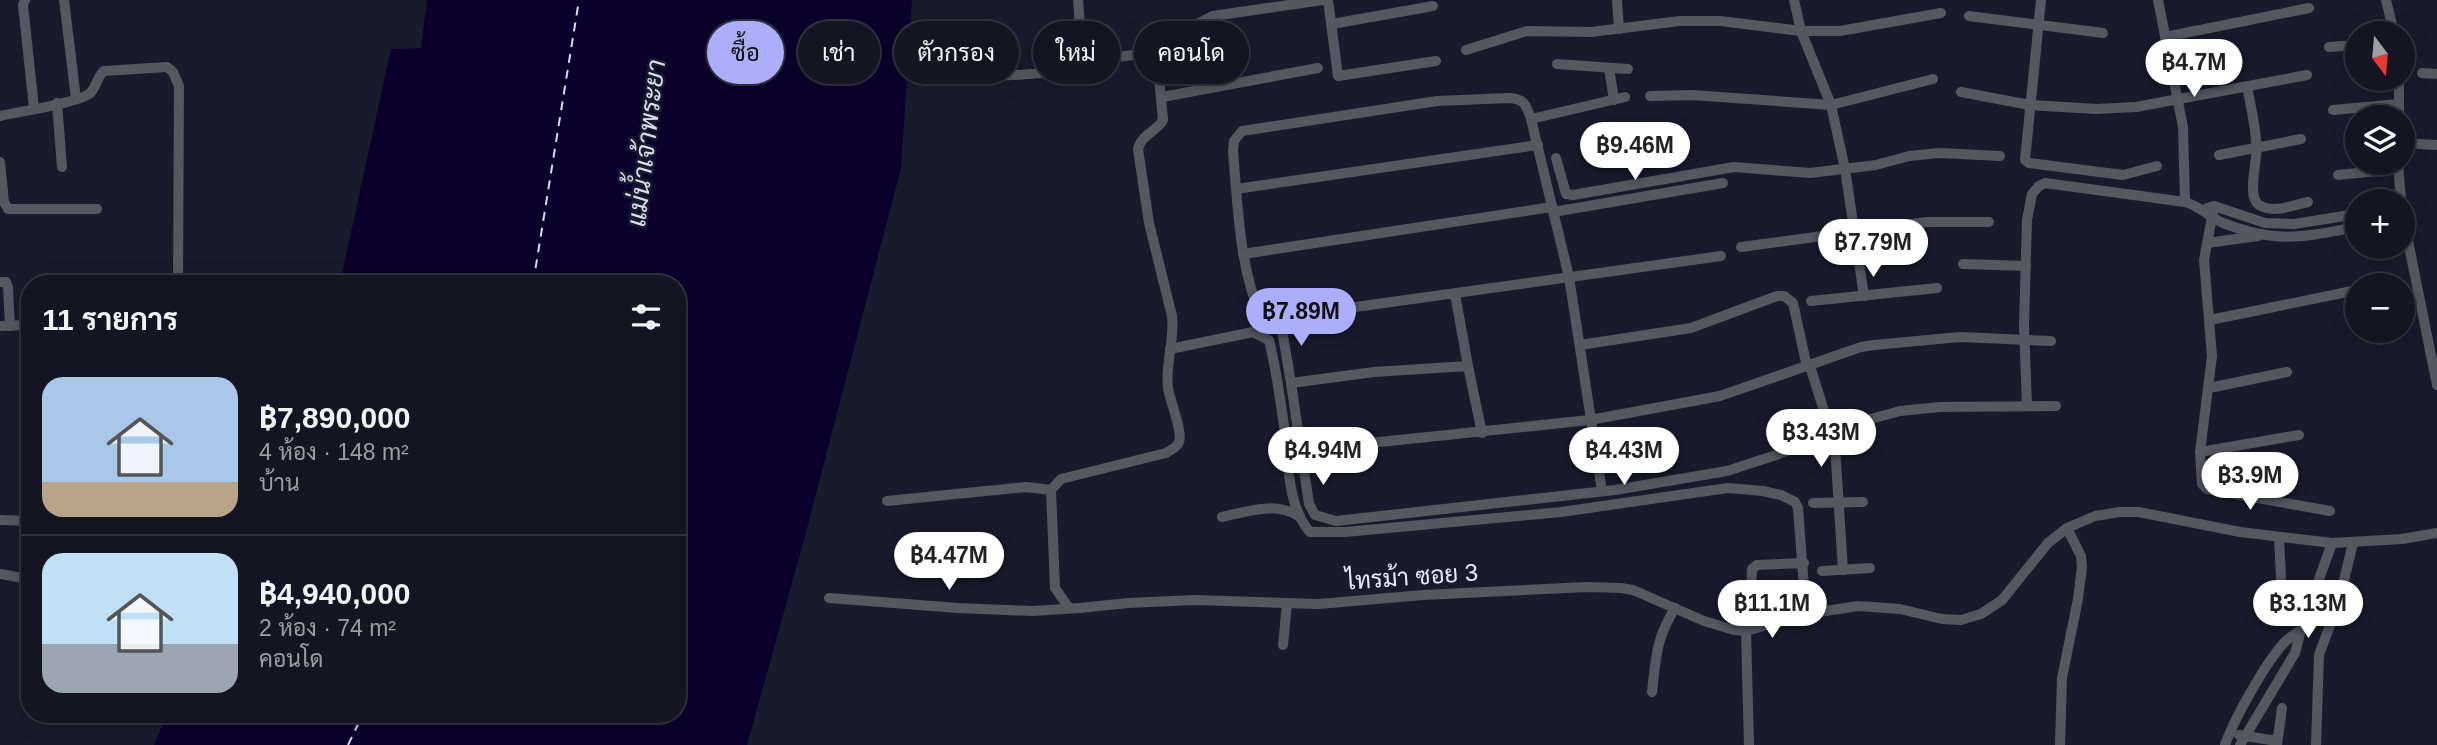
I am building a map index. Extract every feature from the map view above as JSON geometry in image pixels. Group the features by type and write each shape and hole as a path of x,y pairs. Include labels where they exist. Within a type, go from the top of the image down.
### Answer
{"street":[{"path":"25,0 23,5 34,108"},
{"path":"64,0 76,99"},
{"path":"1078,0 1080,21"},
{"path":"1204,21 1258,4 1325,0 1332,24 1338,76 1436,61"},
{"path":"1617,0 1619,29"},
{"path":"1794,0 1801,31 1832,105 1856,232 1864,296"},
{"path":"2041,0 2025,160 2029,163 2123,175 2157,166"},
{"path":"2158,0 2178,98 2185,152 2185,202"},
{"path":"2386,0 2391,21"},
{"path":"1332,24 1433,6"},
{"path":"2165,37 2309,8"},
{"path":"1466,50 1527,31 1619,29 1680,21 1720,22 1801,31 1849,30 1941,13"},
{"path":"1969,16 2103,33"},
{"path":"2329,47 2345,46"},
{"path":"1556,64 1628,69"},
{"path":"0,116 76,99 93,90 104,71 167,67 173,72 180,86 178,275"},
{"path":"1162,97 1318,68"},
{"path":"1531,119 1620,99 1609,68"},
{"path":"2422,73 2437,74"},
{"path":"1961,92 2030,105 2096,109 2136,107 2307,75"},
{"path":"1650,96 1692,94 1832,105 1933,79"},
{"path":"1069,608 1055,588 1051,491 1061,479 1166,453 1179,442 1180,434 1168,385 1172,316 1149,223 1138,149 1139,142 1159,127 1163,120 1160,84"},
{"path":"2247,86 2257,149 2253,187 2257,204 2278,209 2308,202"},
{"path":"2333,110 2399,104 2399,91"},
{"path":"1602,491 1569,276 1538,145 1524,101 1509,98 1437,101 1242,131 1234,141 1242,254 1252,296 1262,320 1569,276 1721,256"},
{"path":"57,103 62,167"},
{"path":"2219,155 2301,139"},
{"path":"2418,144 2437,145"},
{"path":"1236,189 1538,145"},
{"path":"1556,158 1563,188 1566,194 1573,195 1734,167 1810,173 1939,153 2000,156"},
{"path":"0,162 4,202 8,209 97,209"},
{"path":"2338,174 2345,173"},
{"path":"1242,254 1723,183"},
{"path":"2027,406 2027,220 2032,194 2039,186 2045,183 2185,202 2212,212 2265,223 2294,224 2345,216"},
{"path":"2212,212 2261,236"},
{"path":"2212,212 2204,260 2212,356 2200,452 2202,484 2207,489 2330,510"},
{"path":"1741,247 1927,222 1989,222"},
{"path":"2207,243 2261,236 2295,238 2345,229"},
{"path":"2412,259 2437,385"},
{"path":"1963,264 2026,265"},
{"path":"0,282 6,282 8,287 5,326"},
{"path":"1811,301 1937,288"},
{"path":"2210,320 2345,292"},
{"path":"1455,294 1482,433"},
{"path":"1580,345 1691,328 1777,296 1784,296 1793,303 1809,367 1835,446 1843,570"},
{"path":"1280,318 1303,450 1309,503 1315,515 1336,522 1602,491 1727,471 1776,455 1831,432 1900,411 1940,407 2056,406"},
{"path":"1170,349 1253,332 1269,340 1291,484 1300,517 1310,532 1345,532 1561,512 1728,488 1763,491 1785,497 1795,502 1798,508 1806,614"},
{"path":"1303,450 1590,420 1720,396 1861,347 1874,345 1960,337 2051,341"},
{"path":"1291,383 1374,372 1468,366"},
{"path":"2209,388 2287,372"},
{"path":"2200,452 2299,435"},
{"path":"887,500 1026,487 1051,491"},
{"path":"1813,503 1863,502"},
{"path":"1222,517 1276,507 1289,510 1300,517"},
{"name":"ไทรม้า ซอย 3","path":"829,598 1033,611 1195,600 1319,604 1423,595 1586,587 1628,589 1704,621 1746,631 1806,614 1864,606 1910,610 1942,619 1961,620 1981,614 2002,600 2048,543 2067,528 2095,516 2140,512 2240,532 2332,543 2402,539 2437,533"},
{"path":"0,520 21,521"},
{"path":"2060,745 2062,678 2082,567 2081,556 2067,528"},
{"path":"2279,537 2281,578"},
{"path":"2242,741 2295,653 2332,543"},
{"path":"2316,745 2319,655 2339,601 2353,543"},
{"path":"1750,614 1752,569 1757,565 1804,564"},
{"path":"1822,571 1870,568"},
{"path":"0,573 21,577"},
{"path":"1283,645 1287,604"},
{"path":"1652,692 1659,639 1675,608"},
{"path":"2225,745 2230,731 2284,643 2301,630"},
{"path":"1746,631 1749,745"},
{"path":"2230,731 2242,741 2277,743 2282,708"}],"water":[{"name":"แม่น้ำเจ้าพระยา","path":"427,0 912,0 911,21 894,21 894,84 906,84 901,168 805,536 747,745 154,745 164,723 686,723 686,275 342,275 391,49 421,48"}],"ferry route":[{"path":"534,275 579,0"},
{"path":"348,745 359,723"}]}
